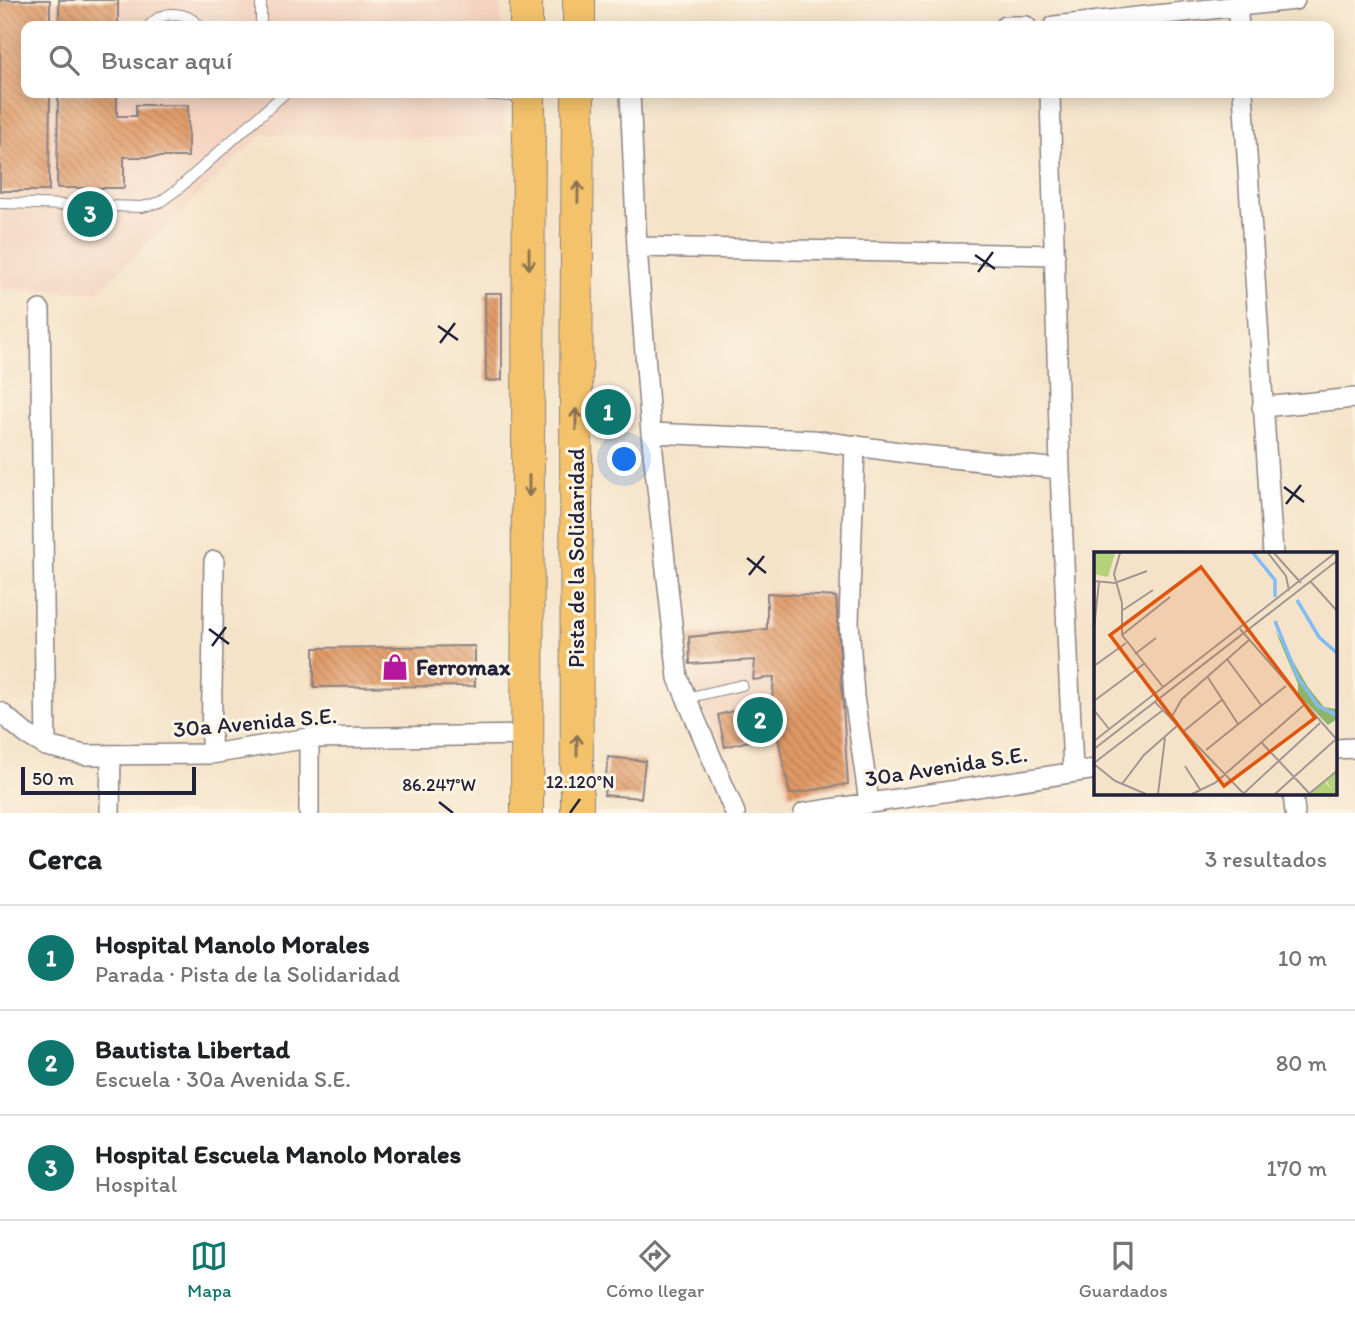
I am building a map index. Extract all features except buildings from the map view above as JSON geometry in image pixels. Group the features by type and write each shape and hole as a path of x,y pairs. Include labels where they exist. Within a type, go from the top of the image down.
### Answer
{"main road":[{"path":"526,0 526,21"},
{"path":"579,0 579,21"},
{"name":"Pista de la Solidaridad","path":"527,813 529,98"},
{"name":"Pista de la Solidaridad","path":"578,813 576,409 579,98"}],"street":[{"path":"1098,21 1295,0"},
{"path":"1237,5 1239,21"},
{"path":"630,98 637,247 651,433 678,678 735,813"},
{"path":"1050,98 1060,468 1073,771"},
{"path":"1243,98 1273,552"},
{"path":"637,247 1055,255"},
{"path":"40,310 46,746"},
{"path":"1262,407 1355,398"},
{"path":"651,433 855,444 920,455 1060,468"},
{"path":"855,444 849,622 854,696 869,803"},
{"path":"211,754 214,561"},
{"name":"30a Avenida S.E.","path":"0,712 26,734 46,746 85,755 211,754 309,738 528,735"},
{"path":"309,738 309,813"},
{"path":"110,813 111,755"},
{"name":"30a Avenida S.E.","path":"805,813 1094,769"}],"lane":[{"path":"261,0 261,21"},
{"path":"155,21 161,16 172,14 195,21"},
{"path":"0,202 142,207 160,202 279,98"},
{"path":"686,698 742,685"}],"shaded area":[{"path":"0,0 501,0 501,21 21,21 21,98 503,98 504,136 439,138 263,134 97,292 0,289"},
{"path":"765,591 841,592 855,786 786,796 774,739 723,750 685,667 684,633 762,625"}],"place":[{"name":"Hospital Escuela Manolo Morales","path":"90,214"},
{"name":"Hospital Manolo Morales","path":"608,412"},
{"name":"Ferromax","path":"395,667"},
{"name":"Bautista Libertad","path":"760,720"}]}
